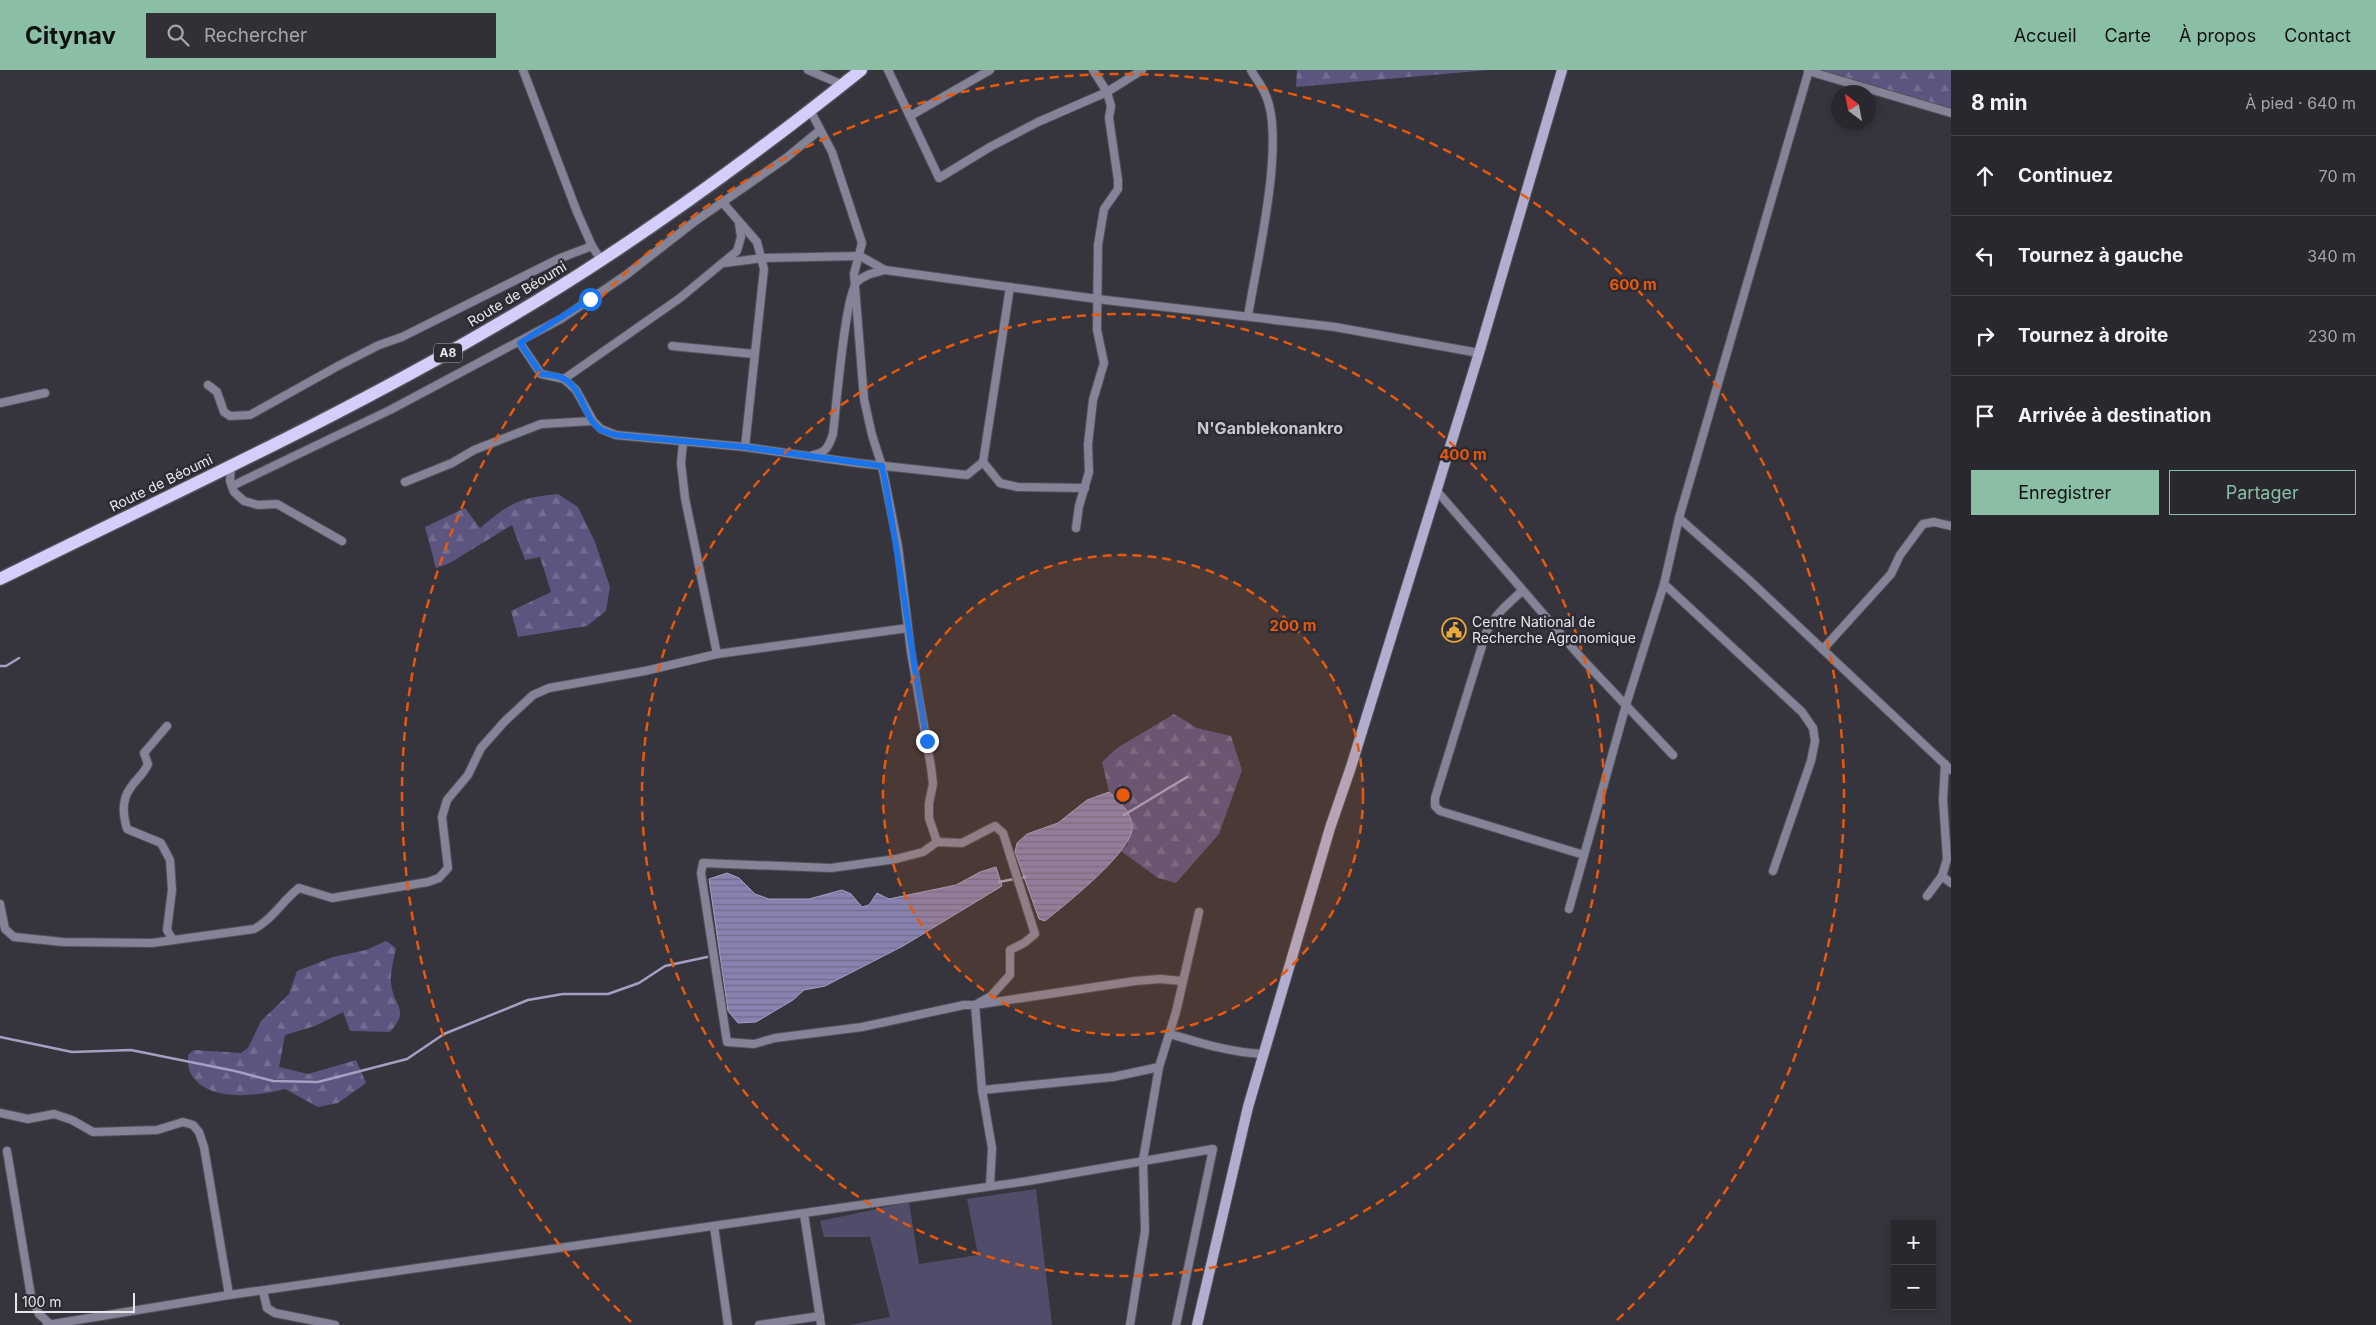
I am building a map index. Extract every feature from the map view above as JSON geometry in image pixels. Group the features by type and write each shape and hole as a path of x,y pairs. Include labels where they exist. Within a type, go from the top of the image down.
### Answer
{"main road":[{"name":"Route de Béoumi","path":"0,579 231,465 442,356 499,324 601,260 674,211 861,70"},
{"path":"1197,1325 1234,1162 1264,1054 1330,828 1351,767 1479,353 1562,70"}],"street":[{"path":"523,70 545,132 592,246 601,260"},
{"path":"808,70 842,85"},
{"path":"888,70 939,178 1038,122 1107,92 1142,70"},
{"path":"910,116 990,70"},
{"path":"1076,528 1079,506 1086,488 1089,472 1090,422 1093,400 1104,364 1097,330 1098,245 1104,209 1118,189 1110,118 1111,106 1107,92 1093,70"},
{"path":"1248,316 1272,166 1273,138 1267,97 1251,70"},
{"path":"1569,909 1626,705 1664,584 1679,518 1808,71 1951,113"},
{"path":"810,110 832,152 862,242 854,274 864,399 872,436 882,466 898,546 908,628 932,776 929,818 937,842"},
{"path":"232,486 390,410 513,343 520,343 560,319 612,284 694,222 786,158 820,130"},
{"path":"723,203 757,242 763,258 764,286 754,354 745,447"},
{"path":"564,379 680,298 724,263 737,251 741,237 739,223"},
{"path":"208,385 217,392 224,412 230,416 250,415 379,345 402,336 558,259 592,246"},
{"path":"724,263 763,258 860,256 885,270 1097,299 1335,326 1479,353"},
{"path":"809,456 820,454 828,448 833,434 848,312 855,283 866,275 885,270"},
{"path":"520,343 541,374 564,379 576,390 593,421 601,429 616,435 683,443 745,447 882,466 967,475 983,462 1010,287"},
{"path":"672,346 754,354"},
{"path":"0,403 45,393"},
{"path":"405,482 452,463 474,450 541,424 593,421"},
{"path":"683,443 681,463 685,498 717,654"},
{"path":"983,462 1000,483 1018,487 1086,488"},
{"path":"231,465 234,492 244,502 258,505 278,504 342,541"},
{"path":"1436,490 1522,591 1673,755"},
{"path":"1679,518 1948,766 1943,800 1948,850 1942,876 1927,896"},
{"path":"1823,649 1891,574 1900,555 1923,524 1934,522 1951,526"},
{"path":"1664,584 1802,712 1813,728 1815,741 1811,761 1773,871"},
{"path":"1522,591 1505,606 1488,626 1435,798 1436,806 1440,811 1584,854"},
{"path":"0,904 5,929 14,937 99,943 125,941 152,943 254,929 267,922 284,899 299,888 332,898 410,886 439,878 448,868 442,817 447,800 468,775 481,748 495,731 534,695 549,688 645,671 717,654 908,628"},
{"path":"167,726 144,753 148,764 145,772 129,788 122,811 127,829 161,843 170,860 172,890 167,930 173,940"},
{"path":"975,1004 991,996 1010,975 1010,950 1024,943 1035,934 1003,833 995,826 962,842 937,842 924,852 896,859 831,868 703,863 701,873 727,1042 754,1044 775,1038 862,1027 975,1004 1135,981 1160,978 1182,981"},
{"path":"1942,876 1951,883"},
{"path":"1130,1325 1145,1231 1143,1160 1159,1067 1170,1034 1199,912"},
{"path":"975,1004 982,1090 992,1148 990,1186"},
{"path":"1170,1034 1206,1044 1264,1054"},
{"path":"982,1090 1113,1077 1159,1067"},
{"path":"0,1113 28,1118 54,1114 72,1120 93,1132 157,1130 183,1122 193,1125 199,1132 204,1147 229,1296"},
{"path":"47,1325 74,1323 263,1290 990,1186 1214,1149 1176,1325"},
{"path":"7,1151 31,1296 39,1314 51,1324"},
{"path":"804,1214 821,1325"},
{"path":"714,1226 728,1325"},
{"path":"263,1290 267,1308 275,1313 334,1325"},
{"path":"759,1325 820,1316"}],"shaded area":[{"path":"1109,792 1122,804 1131,819 1132,830 1128,840 1120,852 1095,879 1045,921 1039,919 1015,852 1017,843 1027,834 1058,823 1087,800"},
{"path":"996,867 1002,886 903,946 825,986 804,990 793,1000 756,1022 738,1023 728,1011 709,879 727,873 739,878 755,894 769,899 809,899 842,890 851,894 862,907 869,905 877,893 889,899 956,885 980,872"},
{"path":"1036,1189 1052,1325 849,1325 890,1317 870,1237 824,1237 820,1221 909,1202 919,1264 978,1255 967,1199"}],"green space":[{"path":"1297,70 1489,70 1296,87"},
{"path":"1813,70 1951,70 1951,110 1876,88 1876,85 1865,85"},
{"path":"558,494 578,507 595,542 610,587 606,611 587,626 518,637 511,611 551,592 540,557 525,560 512,525 448,564 436,568 425,527 465,508 480,528 515,503 533,497"},
{"path":"1174,714 1197,728 1231,736 1242,770 1219,834 1176,883 1158,878 1121,851 1128,844 1124,804 1109,792 1102,762 1117,748"},
{"path":"386,941 396,948 391,983 400,1012 396,1024 390,1032 350,1031 343,1012 315,1026 285,1035 279,1067 308,1074 356,1060 366,1083 338,1103 318,1107 285,1089 248,1095 221,1093 209,1090 191,1074 188,1055 194,1050 241,1053 248,1048 261,1021 289,994 297,971 333,957 366,950"}],"waterway":[{"path":"0,666 6,666 19,658"},
{"path":"1124,815 1187,777"},
{"path":"999,882 1025,877"},
{"path":"0,1037 72,1052 131,1050 235,1071 273,1081 318,1082 407,1059 444,1034 528,1000 563,994 608,994 639,983 665,966 707,957"}],"place":[{"name":"Centre National de Recherche Agronomique","path":"1454,630"}],"district":[{"name":"N'Ganblekonankro","path":"1270,428"}],"route":[{"path":"590,299 520,343 541,374 564,379 576,390 584,402 586,411 601,429 616,435 683,443 745,447 882,466 898,546 910,652 927,741"}]}
